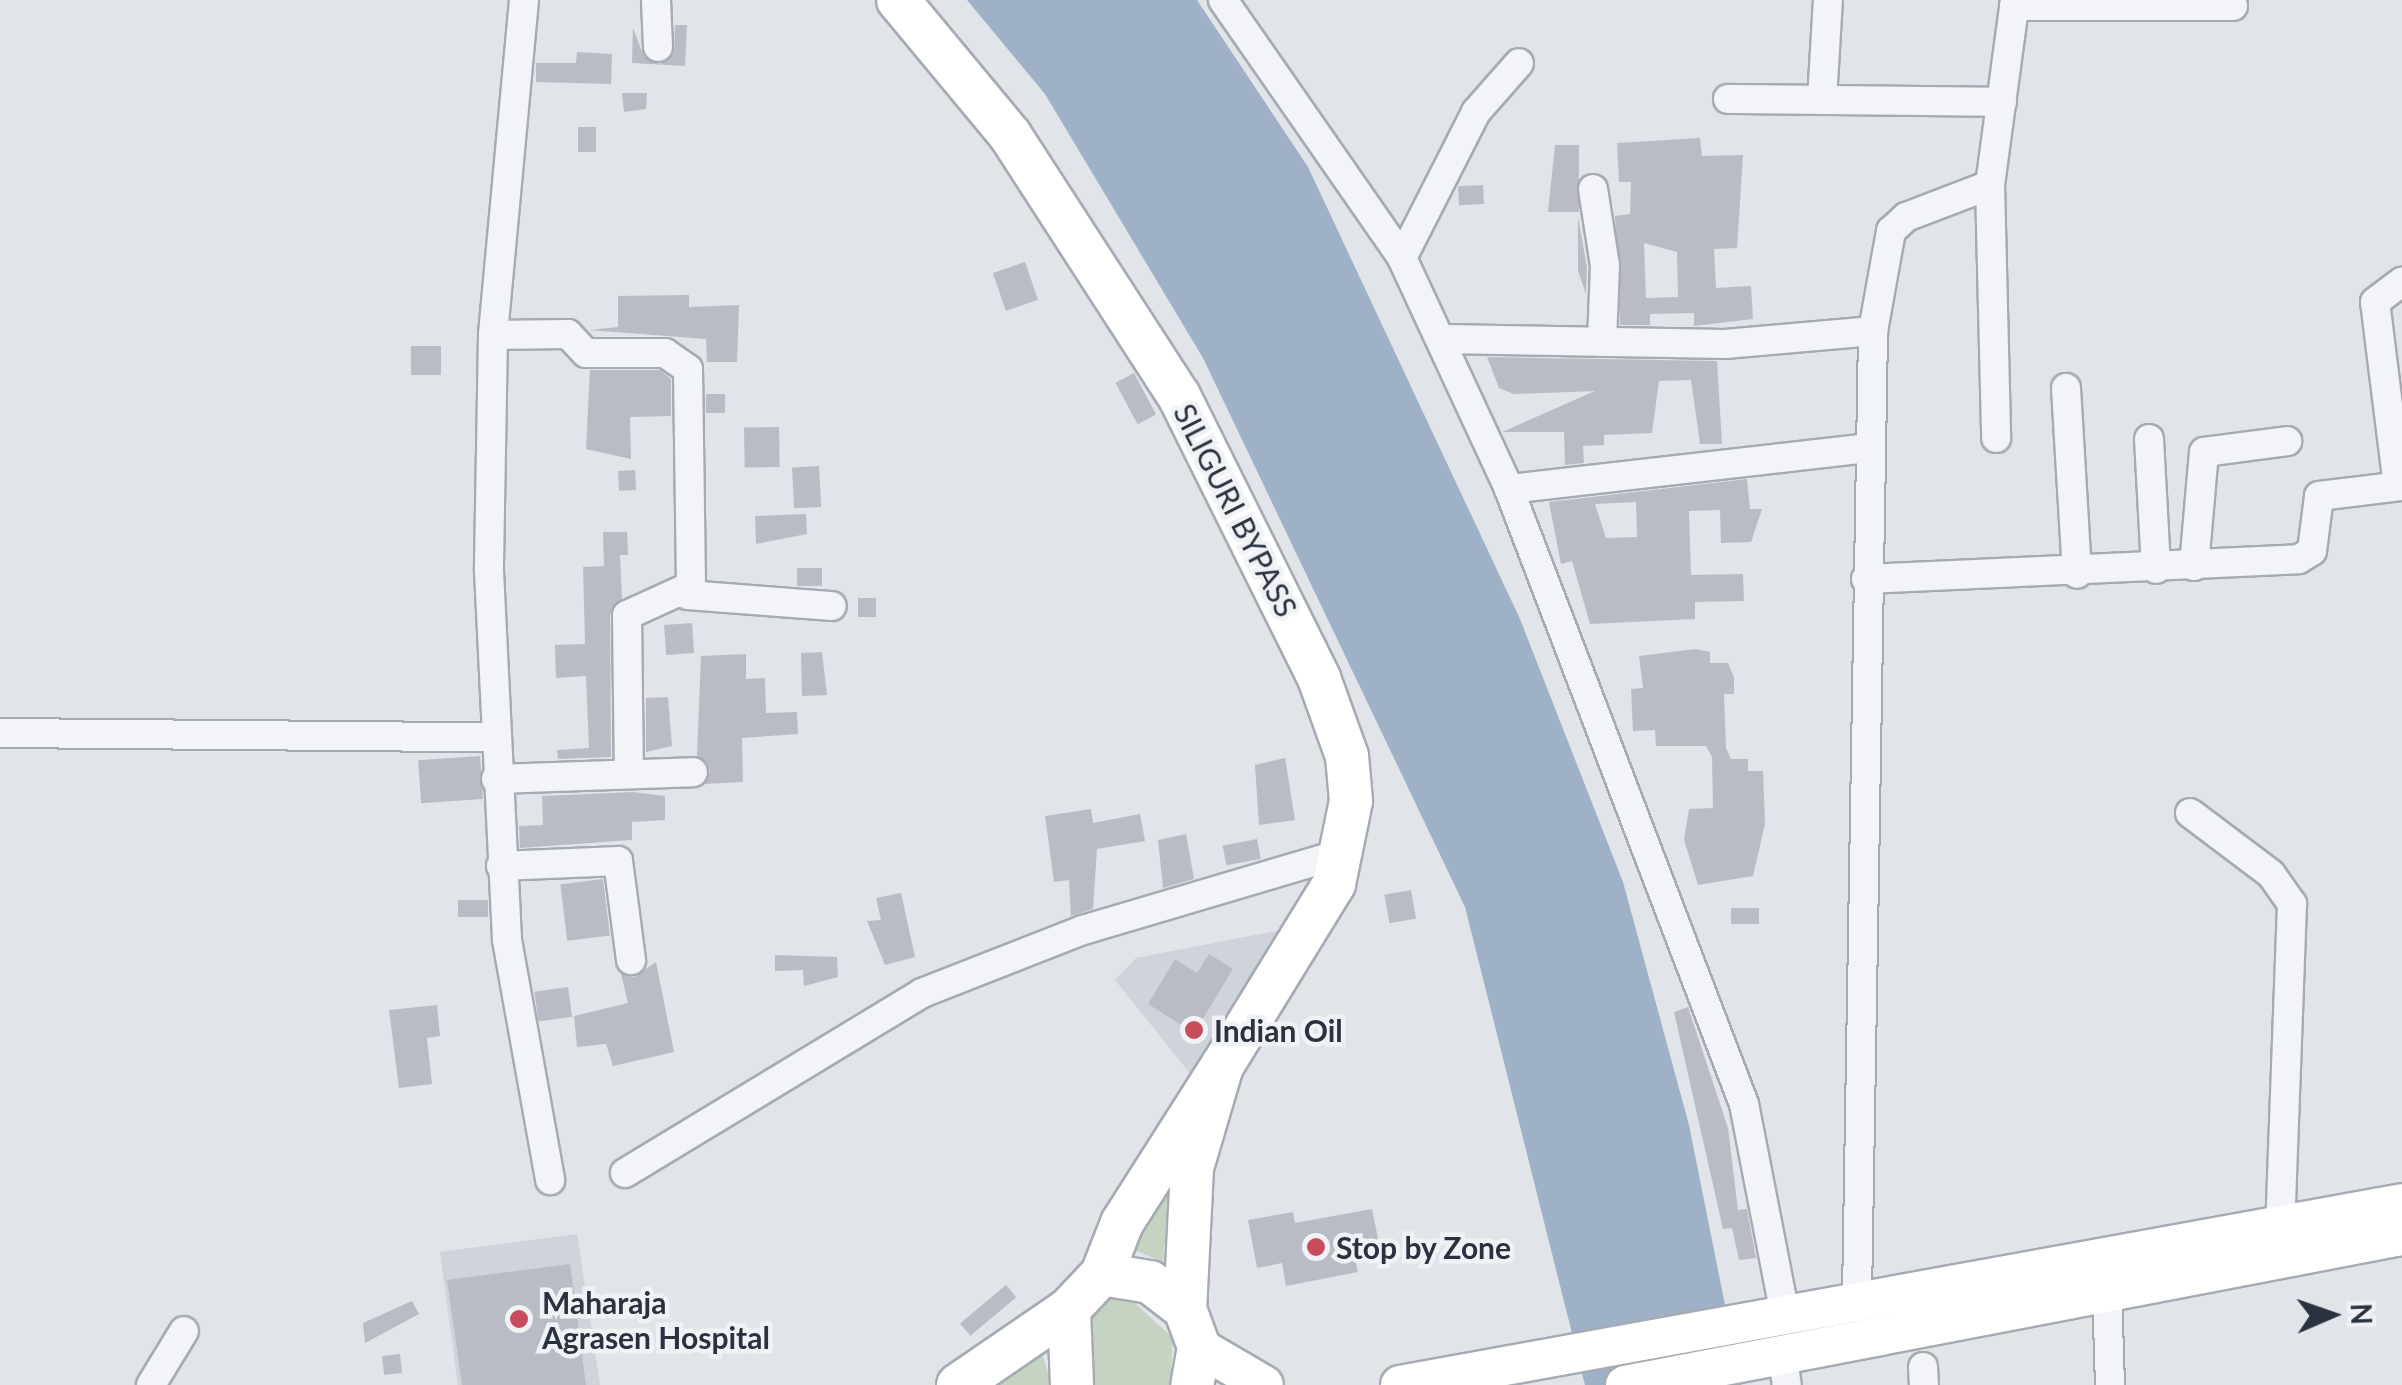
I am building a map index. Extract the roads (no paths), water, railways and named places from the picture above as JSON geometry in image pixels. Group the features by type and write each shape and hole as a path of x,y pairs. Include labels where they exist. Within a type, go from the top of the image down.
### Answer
{"highway":[{"name":"SILIGURI BYPASS","path":"898,0 1010,134 1218,467 1342,738 1351,801 1343,853 1314,926 1122,1223 1102,1274"},
{"path":"1192,1347 1192,1168 1222,1066"},
{"path":"958,1385 1069,1309 1102,1274 1150,1282 1192,1347"},
{"path":"1069,1309 1072,1385"}],"main road":[{"path":"1400,1385 1771,1312 2402,1203"},
{"path":"1625,1385 1777,1364 2107,1290 2402,1236"},
{"path":"1192,1347 1264,1385"}],"street":[{"path":"524,0 493,335 493,737 512,982 550,1180"},
{"path":"656,0 658,47"},
{"path":"1222,0 1247,11 1402,258 1444,339 1509,489 1744,1104 1771,1312"},
{"path":"1822,100 1828,0"},
{"path":"1996,438 1990,185 2014,3 2233,6"},
{"path":"1402,258 1482,102 1519,63"},
{"path":"1728,99 2002,102"},
{"path":"1857,1297 1867,448 1873,330 1891,231 1918,211 1990,185"},
{"path":"1592,189 1605,266 1602,342"},
{"path":"1866,579 2078,574 2305,558 2319,496 2400,486 2375,302 2402,282"},
{"path":"1444,339 1725,344 1873,330"},
{"path":"493,335 568,334 586,354 665,354 685,364 693,429 688,594"},
{"path":"2066,388 2078,574"},
{"path":"2149,438 2156,569"},
{"path":"2194,566 2204,452 2287,441"},
{"path":"1509,489 1867,448"},
{"path":"629,774 628,615 688,594 832,606"},
{"path":"0,733 493,737"},
{"path":"496,780 693,772"},
{"path":"2190,813 2270,874 2292,904 2280,1225"},
{"path":"625,1173 938,985 1083,930 1343,853"},
{"path":"501,866 618,861 632,960"},
{"path":"2107,1290 2110,1385"},
{"path":"151,1385 184,1331"}],"water":[{"path":"967,0 1197,0 1308,167 1520,619 1623,882 1689,1125 1741,1385 1585,1385 1465,907 1203,358 1045,94"}],"place":[{"name":"Indian Oil","path":"1194,1030"},
{"name":"Stop by Zone","path":"1316,1247"},
{"name":"Maharaja Agrasen Hospital","path":"519,1319"}]}
